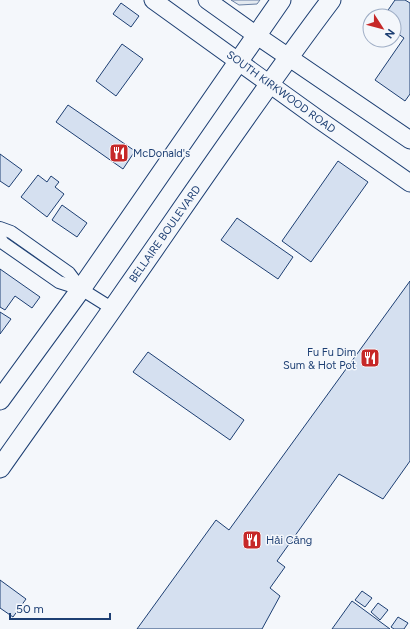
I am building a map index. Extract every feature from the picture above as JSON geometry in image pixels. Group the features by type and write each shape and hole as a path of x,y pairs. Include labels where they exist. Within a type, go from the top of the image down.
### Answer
{"main road":[{"name":"SOUTH KIRKWOOD ROAD","path":"153,0 318,119 410,183"},
{"path":"207,0 410,140"},
{"path":"0,400 81,289 281,0"},
{"name":"BELLAIRE BOULEVARD","path":"0,468 113,309 288,57 331,0"}],"street":[{"path":"0,228 12,232 69,273 81,289"},
{"path":"0,238 3,243 59,282 81,289 113,309"}],"shaded area":[{"path":"231,0 260,0 257,4 239,5"}],"building":[{"path":"395,0 405,0 410,3 410,94 405,101 375,80 397,48 402,48 402,41 404,38 402,37 402,8 390,8"},
{"path":"121,3 139,16 131,27 113,14"},
{"path":"122,44 143,59 116,96 96,81"},
{"path":"68,105 135,151 123,169 56,122"},
{"path":"0,154 22,170 9,187 0,181"},
{"path":"338,161 368,182 311,262 282,241"},
{"path":"38,175 47,182 51,176 59,182 55,187 64,194 47,217 21,197"},
{"path":"62,205 87,223 77,237 52,220"},
{"path":"237,218 293,257 278,279 221,240"},
{"path":"0,269 40,297 32,308 15,296 5,310 0,307"},
{"path":"410,281 410,461 383,499 339,474 277,561 285,567 270,588 280,596 262,629 137,629 216,520 229,530"},
{"path":"0,312 11,319 0,334"},
{"path":"148,352 244,420 230,440 133,372"},
{"path":"0,580 26,599 13,617 0,608"},
{"path":"362,591 372,598 365,607 355,600"},
{"path":"352,601 390,629 332,629"},
{"path":"378,603 388,610 380,620 371,612"},
{"path":"398,617 408,623 404,629 394,629 391,627"}],"place":[{"name":"McDonald's","path":"119,153"},
{"name":"Fu Fu Dim Sum & Hot Pot","path":"370,358"},
{"name":"Hải Cảng","path":"252,540"}]}
